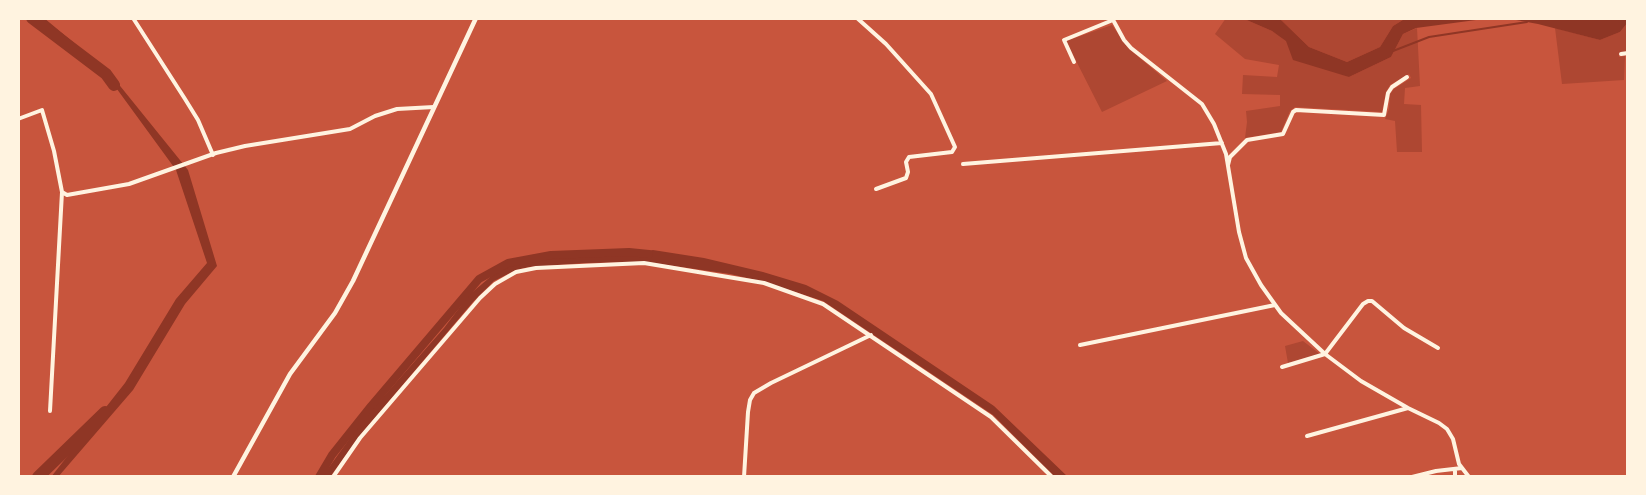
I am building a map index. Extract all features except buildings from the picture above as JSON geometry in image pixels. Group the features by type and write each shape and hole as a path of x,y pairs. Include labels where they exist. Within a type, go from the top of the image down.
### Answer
{"main road":[{"path":"233,477 290,374 335,313 353,281 476,18"}],"street":[{"path":"132,18 198,120 213,155"},
{"path":"857,18 886,44 931,94 955,147 952,152 909,157 906,162 908,172 906,178 876,189"},
{"path":"1074,62 1064,40 1113,19 1131,48 1202,104 1214,124 1228,165 1239,232 1246,258 1275,306 1295,328 1325,354 1377,392 1447,429 1453,439 1458,464 1469,477"},
{"path":"1621,54 1628,53"},
{"path":"1228,165 1230,157 1246,140 1283,134 1296,110 1384,115 1388,93 1392,87 1407,77"},
{"path":"62,192 67,195 129,184 213,155 259,143 350,129 375,116 397,109 434,107"},
{"path":"18,119 42,110 54,151 62,192 51,411"},
{"path":"963,164 1221,143"},
{"path":"333,477 360,438 480,298 495,284 516,272 551,266 644,263 764,283 823,304 992,417 1052,477"},
{"path":"1282,367 1325,354 1363,304 1372,301 1404,328 1438,348"},
{"path":"1080,345 1275,306"},
{"path":"744,477 748,412 754,393 871,335"},
{"path":"1307,436 1408,408"},
{"path":"1412,477 1462,468"},
{"path":"1455,470 1455,477"}],"shaded area":[{"path":"32,18 44,18 108,71 188,170 217,266 185,304 133,390 58,477 51,477 125,383 176,299 207,263 176,170 106,74"},
{"path":"1226,18 1242,18 1272,31 1349,77 1391,57 1403,34 1417,28 1420,86 1405,88 1404,104 1421,105 1422,152 1397,152 1395,121 1385,119 1389,109 1390,94 1411,78 1409,74 1390,85 1386,92 1382,112 1295,107 1290,111 1281,132 1245,138 1246,111 1280,106 1280,95 1242,94 1243,75 1277,77 1279,65 1245,59 1215,34"},
{"path":"1242,18 1279,18 1309,47 1347,62 1380,47 1393,26 1406,18 1428,18 1429,20 1491,18 1416,28 1403,34 1391,57 1349,77 1293,60 1286,41 1272,31"},
{"path":"1279,18 1406,18 1393,26 1380,47 1347,62 1309,47"},
{"path":"1505,18 1628,18 1628,22 1620,32 1600,40"},
{"path":"1628,22 1628,51 1619,53 1619,57 1625,56 1624,80 1562,84 1555,28 1600,40 1620,32"},
{"path":"1112,25 1128,48 1167,81 1102,112 1066,41"},
{"path":"653,250 704,258 763,272 806,285 838,301 994,406 1068,477 1055,477 993,415 823,301 730,274 646,262 529,267 516,270 494,281 473,302 362,433 330,477 322,477 363,420 444,328 469,295 495,273 507,266 550,257"},
{"path":"1303,341 1320,354 1288,363 1285,346"}],"waterway":[{"path":"32,18 106,74 114,85"},
{"path":"1393,51 1429,37 1527,22"},
{"path":"319,477 332,455 371,406 479,279 508,263 551,255 629,252 649,254"},
{"path":"38,477 105,412"}]}
